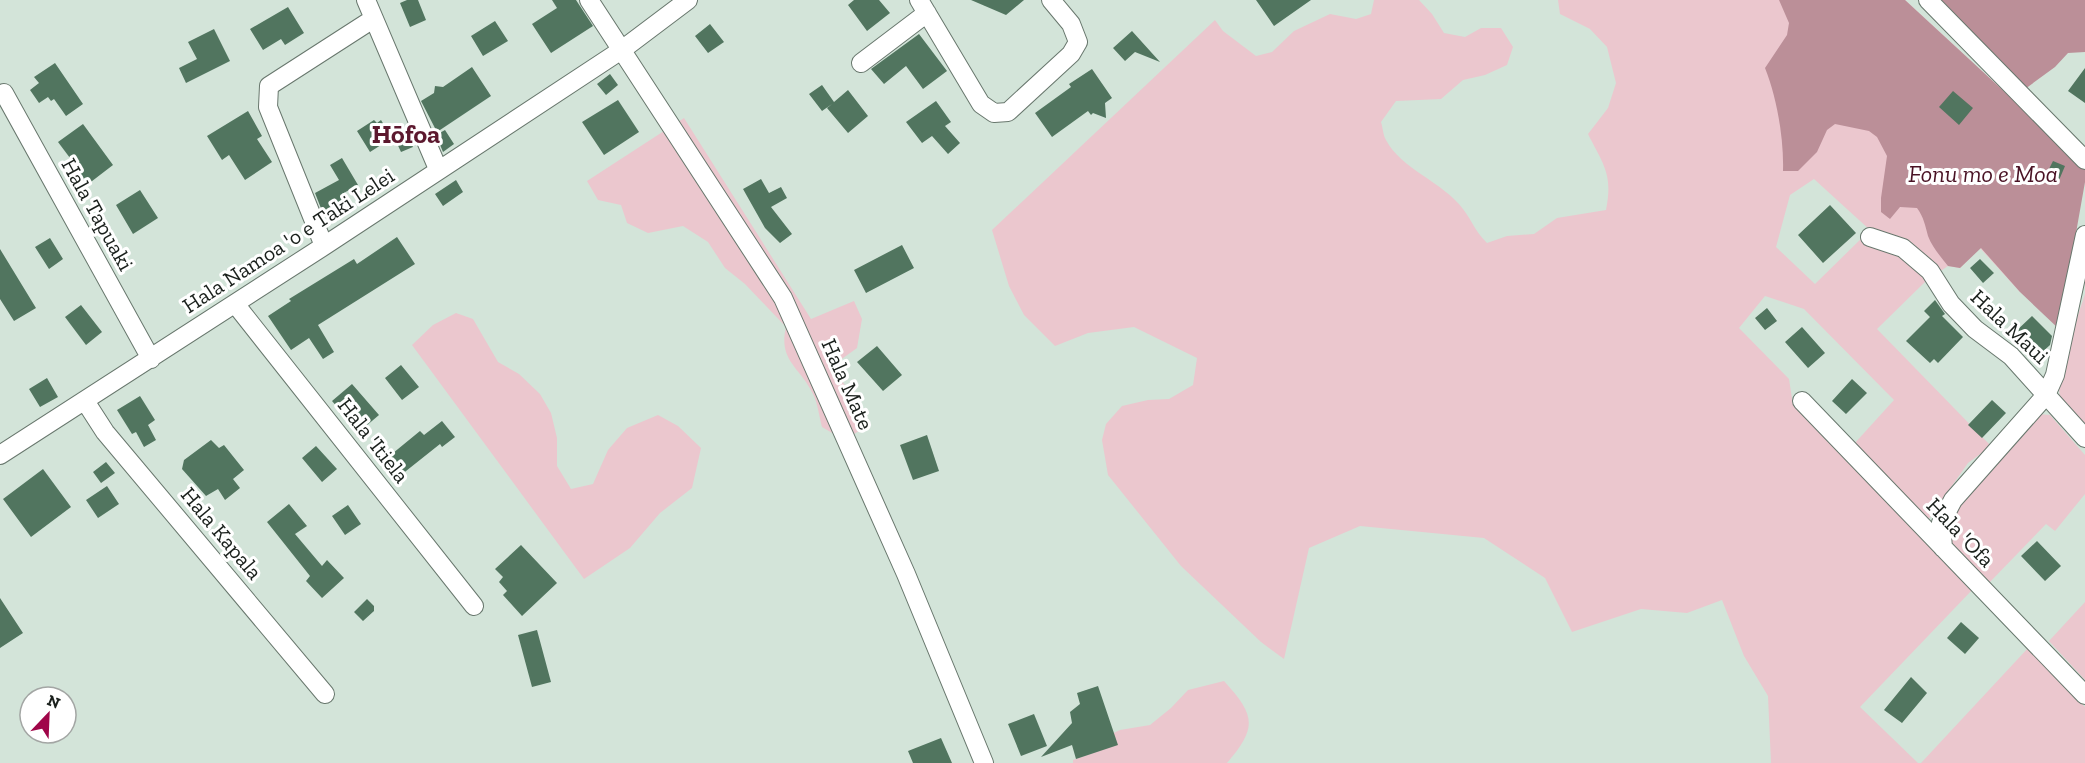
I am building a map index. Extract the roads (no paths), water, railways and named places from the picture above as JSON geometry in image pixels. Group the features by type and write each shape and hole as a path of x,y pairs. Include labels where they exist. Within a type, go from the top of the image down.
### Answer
{"street":[{"path":"366,0 438,169"},
{"name":"Hala Mate","path":"589,0 783,298 906,574 984,763"},
{"name":"Hala Namoa 'o e Taki Lelei","path":"0,455 236,305 622,49 688,0"},
{"path":"861,63 923,6 981,104 994,113 1008,112 1071,54 1078,42 1071,24 1051,0"},
{"path":"1928,0 2085,160"},
{"path":"324,246 268,107 269,86 374,19"},
{"name":"Hala Tapuaki","path":"4,93 151,358"},
{"path":"1943,548 1941,523 1953,500 2046,395 2055,375 2085,235"},
{"name":"Hala Maui","path":"1870,237 1903,248 1930,271 1951,304 1975,329 2011,356 2085,438"},
{"name":"Hala 'Itiela","path":"236,305 474,606"},
{"name":"Hala Kapala","path":"85,401 105,432 325,694"},
{"name":"Hala 'Ofa","path":"1802,401 2085,695"}],"water":[{"name":"Fonu mo e Moa","path":"1779,0 1905,0 2074,156 2085,170 2085,182 2059,329 2020,292 1981,248 1960,268 1948,266 1932,244 1917,208 1900,207 1890,219 1881,212 1887,156 1877,137 1869,131 1835,124 1827,130 1817,152 1798,171 1783,171 1779,119 1765,68 1787,35 1789,23"},
{"path":"1931,0 2085,0 2085,52 2068,53 2055,67 2025,89"}],"district":[{"name":"Hōfoa","path":"406,134"}]}
